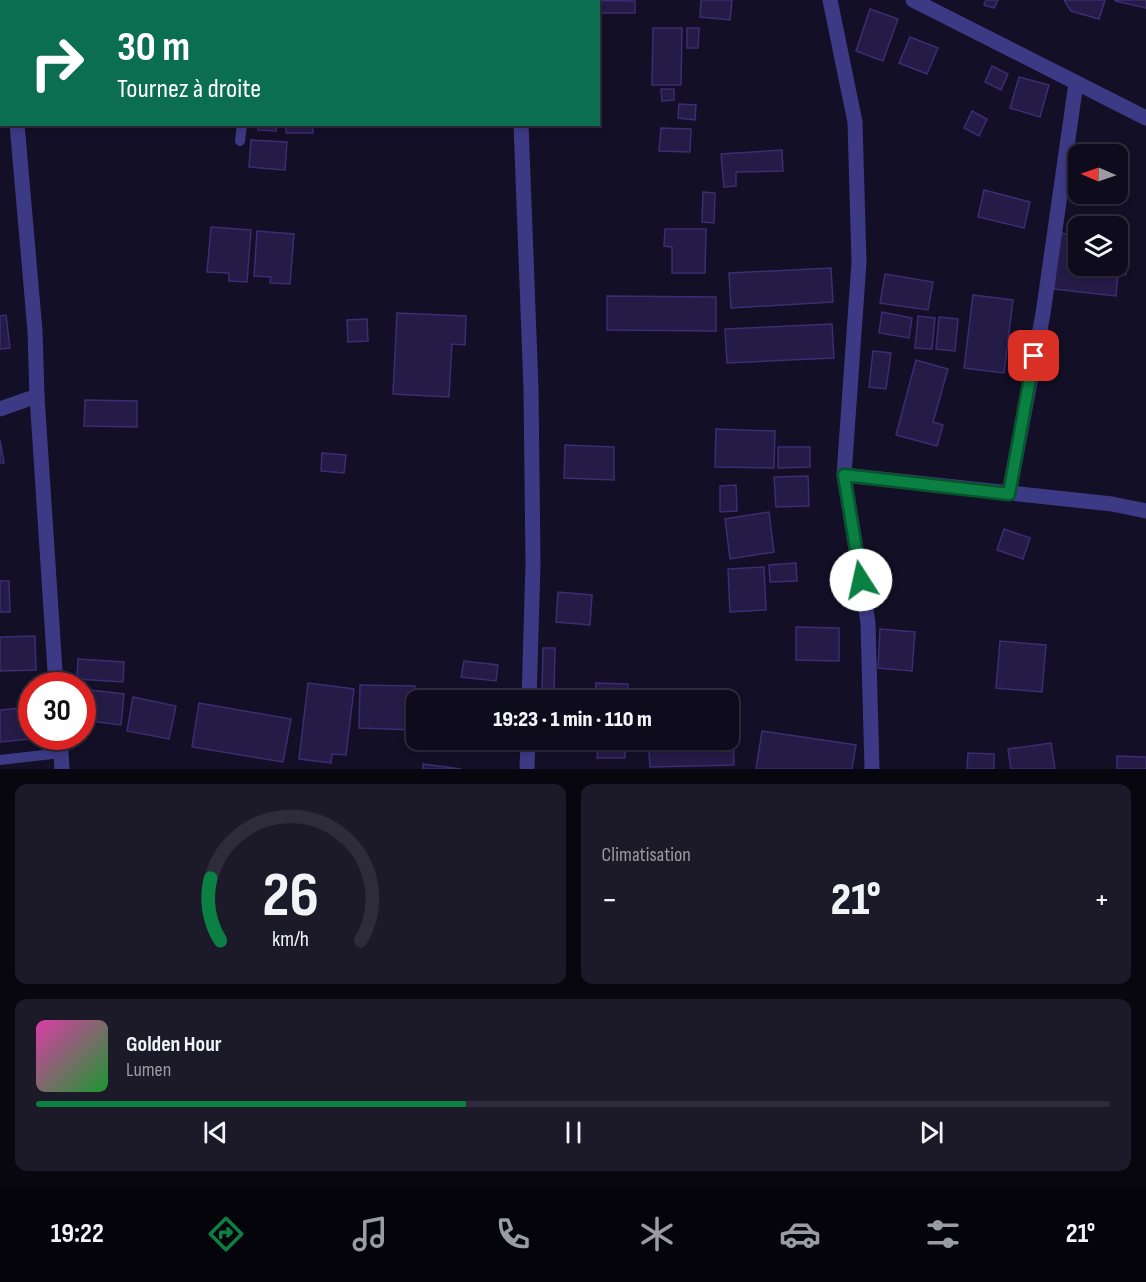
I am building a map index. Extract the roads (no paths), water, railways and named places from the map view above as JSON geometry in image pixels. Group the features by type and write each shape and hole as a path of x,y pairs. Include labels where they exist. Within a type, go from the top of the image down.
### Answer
{"street":[{"path":"830,0 855,122 859,262 844,475 868,623 872,769"},
{"path":"913,0 1146,118"},
{"path":"1009,494 1043,314 1076,83"},
{"path":"17,126 35,331 37,396 56,672"},
{"path":"521,126 531,389 533,564 529,690"},
{"path":"0,409 37,396"},
{"path":"844,475 1112,504 1146,511"},
{"path":"61,750 62,769"},
{"path":"527,769 528,750"}],"lane":[{"path":"240,141 242,126"},
{"path":"0,759 61,753"}]}
